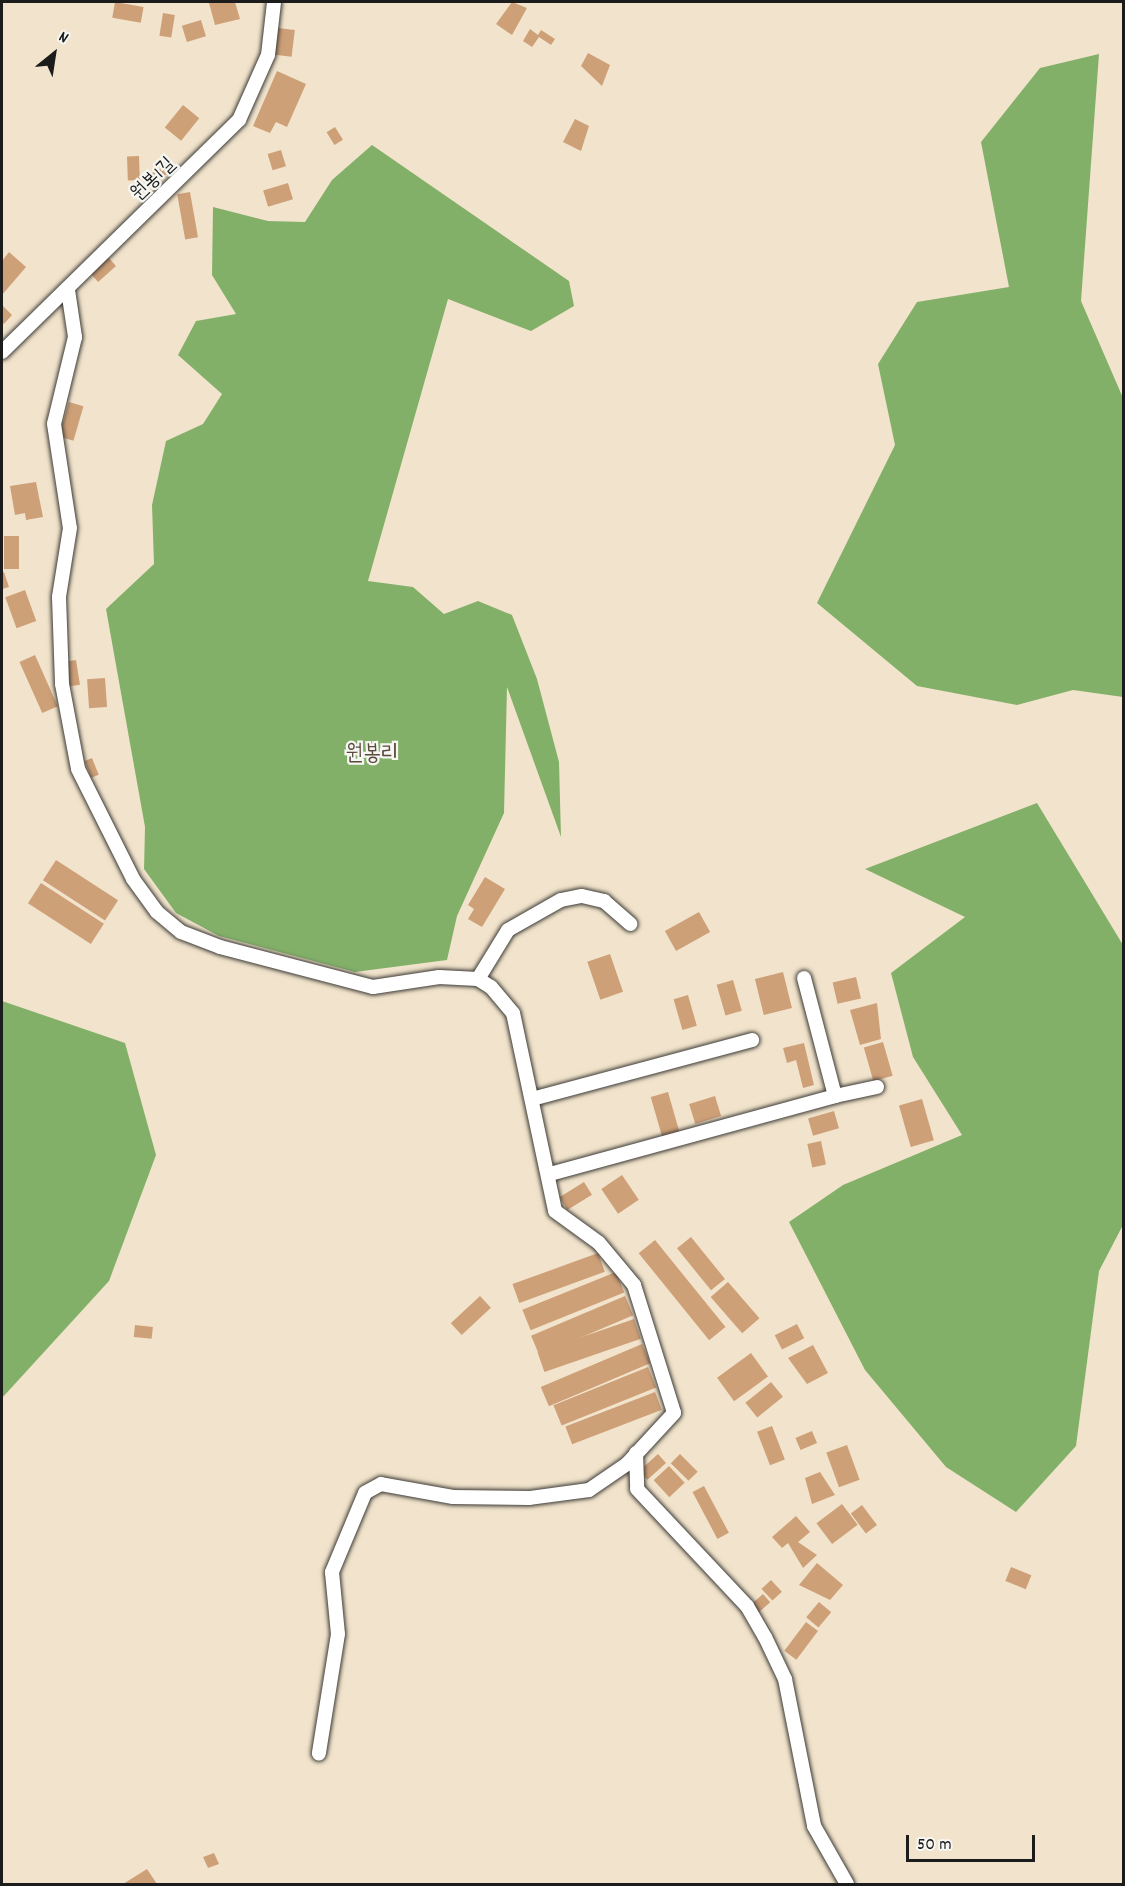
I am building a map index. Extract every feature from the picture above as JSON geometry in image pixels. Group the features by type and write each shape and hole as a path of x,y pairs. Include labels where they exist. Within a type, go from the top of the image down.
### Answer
{"street":[{"name":"원봉1길","path":"2,352 68,290 239,120 268,55 274,2"},
{"path":"68,290 75,337 54,424 70,528 59,597 62,684 78,769 133,879 157,912 181,932 220,947 373,987 440,977 478,979 513,1013 550,1174 555,1211 599,1243 634,1285 667,1380 674,1413 636,1453 589,1490 529,1498 453,1497 381,1484 365,1493 341,1540 332,1572 338,1634 319,1753"},
{"path":"478,979 508,930 561,900 582,896 604,901 630,924"},
{"path":"804,978 835,1096"},
{"path":"532,1099 752,1040"},
{"path":"550,1174 835,1096 878,1087"},
{"path":"636,1453 637,1489 747,1606 765,1637 785,1679 814,1826 847,1884"}],"green space":[{"path":"1099,54 1081,301 1123,398 1123,697 1073,690 1017,705 917,686 817,603 895,445 878,364 917,302 1009,287 981,142 1040,68"},
{"path":"372,145 569,281 574,306 531,331 448,299 368,581 413,587 444,614 478,601 512,615 537,679 559,762 561,837 507,687 504,813 457,916 447,960 355,972 219,936 176,913 144,869 145,827 106,609 154,564 152,505 166,441 203,424 222,394 178,355 196,321 236,314 212,275 213,207 268,221 305,222 332,180"},
{"path":"1037,803 1123,945 1124,1223 1099,1271 1076,1446 1016,1512 946,1467 865,1370 789,1222 843,1185 962,1135 913,1057 891,973 965,917 865,869"},
{"path":"2,1001 125,1043 156,1155 109,1281 2,1398"}],"building":[{"path":"115,2 144,7 141,23 112,18"},
{"path":"235,2 240,19 215,25 209,3"},
{"path":"512,2 527,8 512,35 496,24"},
{"path":"163,13 175,15 171,38 159,36"},
{"path":"201,20 206,36 187,42 182,26"},
{"path":"278,28 295,30 292,57 275,55"},
{"path":"530,29 538,35 541,30 555,39 551,45 539,37 532,47 523,41"},
{"path":"588,53 610,65 602,86 581,66"},
{"path":"277,71 306,84 287,127 276,122 270,133 253,126"},
{"path":"183,105 199,118 181,141 165,128"},
{"path":"575,119 589,126 581,151 563,142"},
{"path":"335,127 343,140 334,145 327,132"},
{"path":"281,150 286,166 273,170 268,154"},
{"path":"127,156 139,156 140,180 128,180"},
{"path":"168,164 172,171 155,181 151,174"},
{"path":"288,183 293,199 268,207 263,191"},
{"path":"190,192 198,237 185,240 177,194"},
{"path":"9,252 26,267 2,295 2,261"},
{"path":"108,257 116,266 98,282 90,273"},
{"path":"2,305 12,315 4,324 2,322"},
{"path":"69,402 83,406 73,441 59,437"},
{"path":"36,482 43,517 26,520 25,513 15,515 10,486"},
{"path":"4,536 19,536 19,569 4,569"},
{"path":"4,572 9,587 2,589 2,573"},
{"path":"25,590 36,621 17,628 5,597"},
{"path":"35,655 58,706 42,713 19,662"},
{"path":"76,660 80,685 70,686 66,662"},
{"path":"105,678 107,707 89,708 87,679"},
{"path":"92,758 99,775 91,778 85,761"},
{"path":"56,860 118,900 105,920 43,880"},
{"path":"485,877 505,889 482,927 468,919 474,909 468,905"},
{"path":"41,883 104,924 91,944 28,903"},
{"path":"699,912 710,932 676,951 665,931"},
{"path":"610,954 623,992 600,1000 587,962"},
{"path":"783,972 792,1008 764,1015 755,979"},
{"path":"856,977 861,998 838,1004 833,982"},
{"path":"733,980 742,1011 725,1015 717,985"},
{"path":"688,995 697,1026 682,1030 674,999"},
{"path":"877,1003 881,1039 860,1045 850,1010"},
{"path":"883,1042 893,1076 873,1081 864,1048"},
{"path":"804,1043 814,1085 803,1088 796,1060 787,1063 783,1048"},
{"path":"668,1092 679,1131 662,1136 651,1097"},
{"path":"715,1096 721,1116 695,1124 689,1104"},
{"path":"922,1099 934,1140 911,1147 899,1106"},
{"path":"834,1111 839,1128 813,1136 808,1118"},
{"path":"821,1141 826,1164 812,1167 807,1144"},
{"path":"622,1175 639,1200 618,1214 601,1189"},
{"path":"584,1182 592,1195 567,1210 559,1197"},
{"path":"691,1237 725,1279 711,1290 677,1248"},
{"path":"655,1240 725,1327 709,1340 639,1253"},
{"path":"598,1253 605,1272 519,1303 512,1284"},
{"path":"616,1272 624,1292 531,1330 522,1310"},
{"path":"728,1282 759,1318 742,1333 711,1297"},
{"path":"480,1296 491,1308 462,1335 451,1323"},
{"path":"625,1296 633,1315 539,1355 531,1336"},
{"path":"634,1319 641,1339 544,1372 538,1352"},
{"path":"797,1324 804,1338 782,1350 775,1335"},
{"path":"135,1325 153,1327 152,1339 134,1337"},
{"path":"642,1344 650,1363 549,1406 541,1387"},
{"path":"813,1345 828,1373 807,1384 788,1358"},
{"path":"751,1353 768,1376 734,1401 717,1378"},
{"path":"648,1367 656,1387 562,1426 553,1405"},
{"path":"771,1382 783,1397 757,1418 745,1403"},
{"path":"655,1392 662,1410 572,1444 565,1426"},
{"path":"772,1426 785,1460 770,1465 757,1432"},
{"path":"812,1431 817,1443 801,1450 795,1438"},
{"path":"847,1445 860,1480 839,1487 826,1453"},
{"path":"658,1454 666,1463 647,1480 639,1471"},
{"path":"680,1454 698,1472 688,1481 671,1463"},
{"path":"669,1466 685,1483 669,1497 654,1480"},
{"path":"820,1472 835,1495 812,1504 805,1478"},
{"path":"704,1486 729,1533 717,1539 693,1492"},
{"path":"842,1504 858,1525 832,1544 816,1523"},
{"path":"862,1505 877,1525 866,1533 851,1513"},
{"path":"796,1516 810,1532 798,1542 817,1555 803,1568 788,1543 782,1548 772,1537"},
{"path":"817,1563 843,1585 830,1600 799,1585"},
{"path":"1011,1567 1031,1575 1026,1589 1005,1581"},
{"path":"771,1580 782,1592 772,1601 761,1589"},
{"path":"763,1594 770,1602 758,1613 751,1604"},
{"path":"819,1602 831,1612 818,1628 806,1617"},
{"path":"806,1622 818,1631 796,1660 784,1651"},
{"path":"214,1853 219,1864 208,1868 203,1857"},
{"path":"147,1869 157,1884 123,1884"}],"district":[{"name":"원봉리","path":"372,755"}]}
